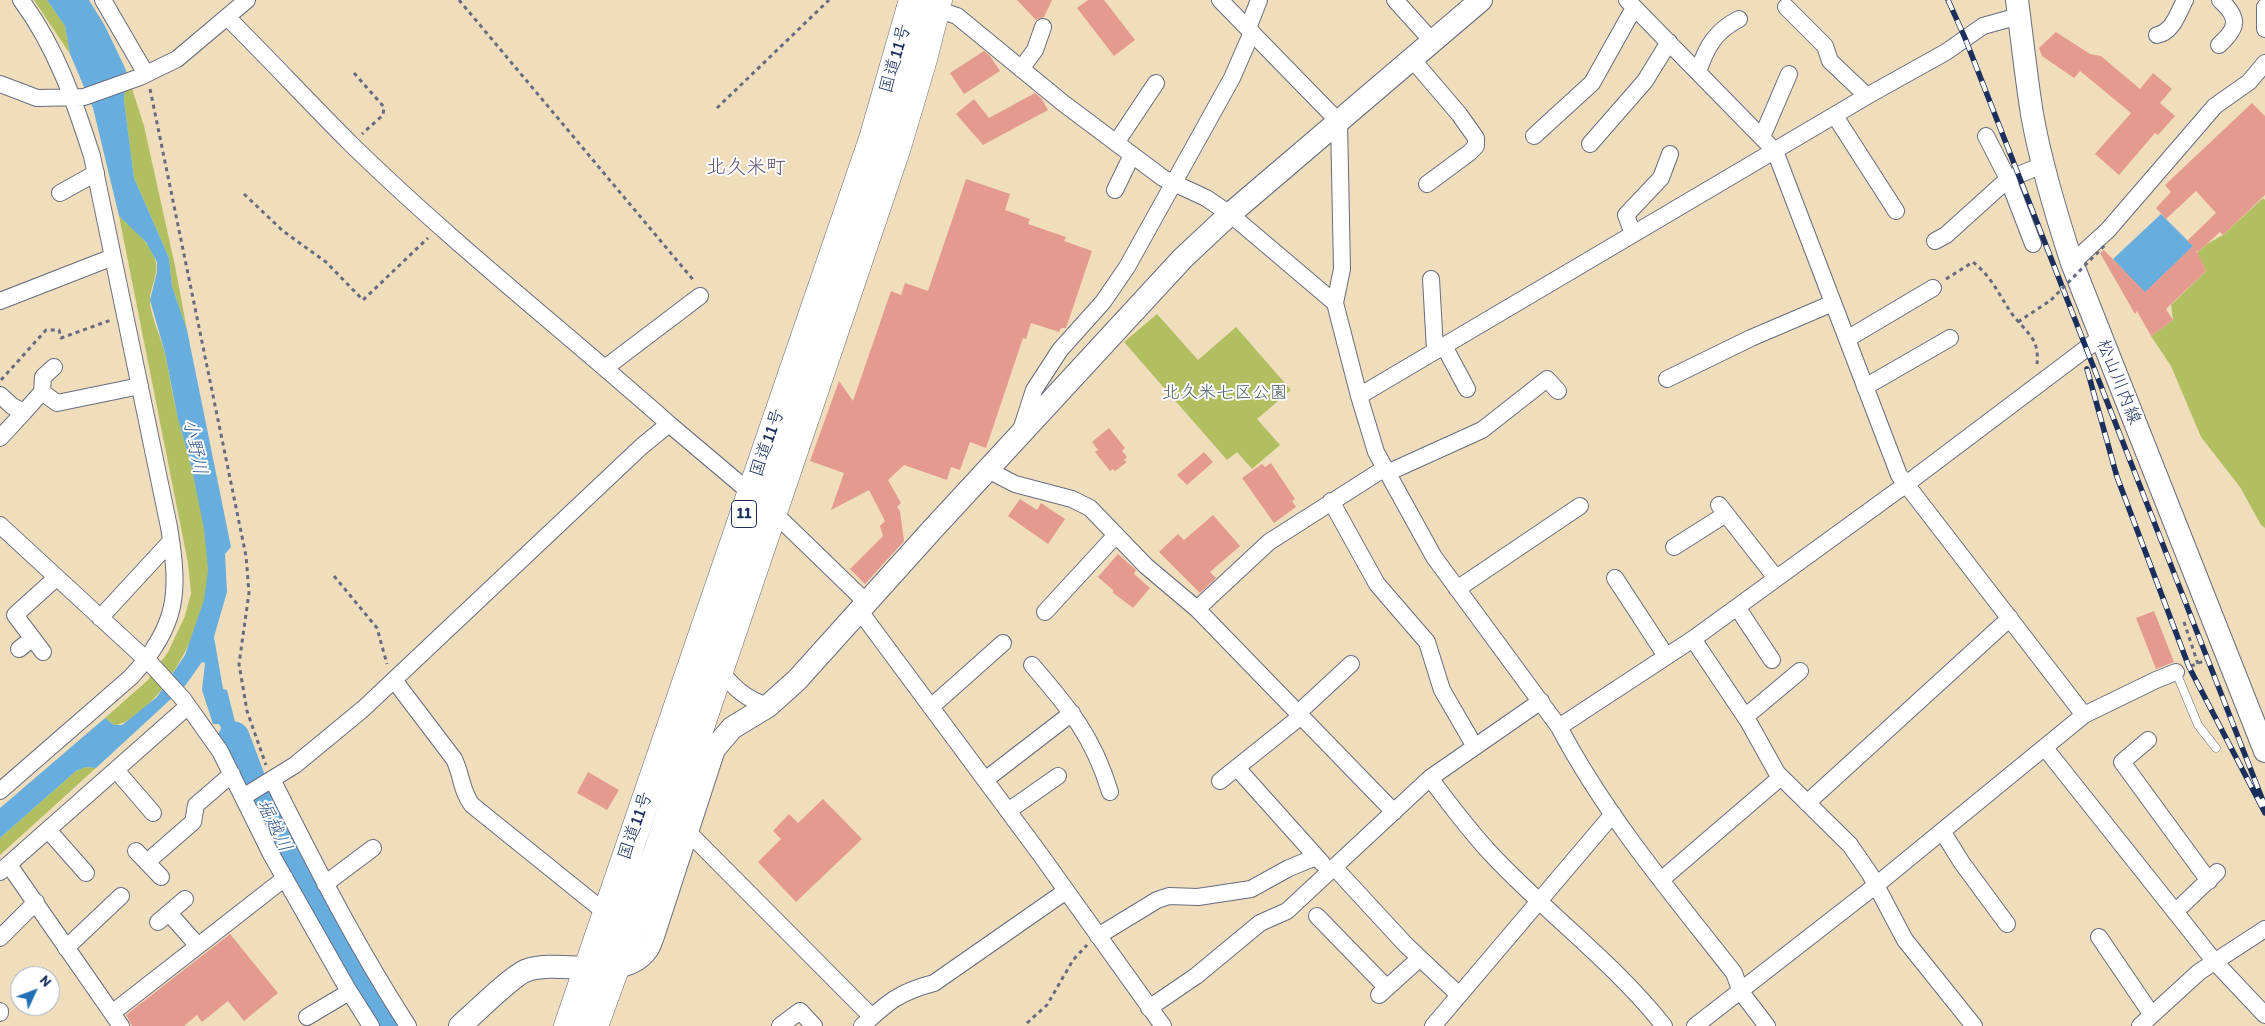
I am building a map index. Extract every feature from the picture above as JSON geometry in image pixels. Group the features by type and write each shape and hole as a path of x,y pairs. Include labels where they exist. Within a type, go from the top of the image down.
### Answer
{"highway":[{"name":"国道11号","path":"568,1026 921,2"},
{"name":"国道11号","path":"594,1026 616,968 897,147 921,2"}],"street":[{"path":"0,791 131,676 150,663 164,634 172,607 176,582 171,540 126,315 79,98 36,20 20,0"},
{"path":"103,0 143,76"},
{"path":"0,84 37,98 79,98 143,76 177,59 228,18 247,0"},
{"path":"1220,0 1339,122 1342,269 1335,303 1359,396 1376,452 1434,557 1541,701 1559,727 1574,756 1613,814 1661,880 1734,973 1741,992 1767,1026"},
{"path":"1017,439 1034,390 1060,350 1102,302 1127,266 1146,229 1174,184 1232,78 1259,0"},
{"path":"1395,0 1433,42"},
{"path":"460,1026 522,972 538,967 616,968 639,957 648,948 714,749 732,728 768,706 797,680 862,606 1183,258 1230,214 1482,0"},
{"path":"2157,35 2163,34 2172,26 2185,0"},
{"path":"2219,45 2231,34 2235,24 2233,15 2222,0"},
{"path":"921,2 957,16 1021,69 1163,178 1206,198 1230,214 1335,303"},
{"path":"1534,136 1592,82 1631,4 1762,137 1775,151 1865,387 1905,485 2010,618 2084,716"},
{"path":"1786,7 1825,46 1830,61 1867,96"},
{"path":"2265,7 2265,29"},
{"path":"1359,396 1867,96 1946,52 1983,26 2018,8"},
{"name":"松山川内線","path":"2018,8 2032,114 2043,165 2072,263 2100,338 2265,751"},
{"path":"228,18 351,144 495,275 772,511 862,606 931,707 1163,1026"},
{"path":"1698,72 1704,53 1713,38 1725,26 1739,19"},
{"path":"1021,69 1035,50 1043,26"},
{"path":"1590,144 1644,81 1669,42"},
{"path":"1412,59 1459,114 1476,138 1476,146 1469,153 1427,184"},
{"path":"2072,263 2108,230 2215,106 2249,82 2265,63"},
{"path":"1762,137 1788,74"},
{"path":"1116,143 1156,83"},
{"path":"1835,116 1896,211"},
{"path":"1986,136 2008,179 2032,244"},
{"path":"1633,234 1626,215 1661,178 1670,154"},
{"path":"1115,190 1132,155"},
{"path":"1935,241 1946,235 2008,179 2043,165"},
{"path":"60,193 96,173"},
{"path":"0,301 113,256"},
{"path":"1431,279 1440,348 1467,389"},
{"path":"1847,340 1933,288"},
{"path":"604,368 700,296"},
{"path":"1667,379 1751,338 1833,302"},
{"path":"1865,387 1950,338"},
{"path":"1559,727 1693,639 1905,485 2100,338"},
{"path":"0,438 42,392 43,377 54,367"},
{"path":"1197,609 1269,542 1331,502 1386,470 1485,436 1547,380 1558,391"},
{"path":"42,392 57,403 140,386"},
{"path":"0,395 12,406 24,412"},
{"path":"245,796 270,781 326,740 394,680 642,446 669,424"},
{"path":"988,470 1015,484 1072,499 1090,508 1146,566 1197,609 1394,812"},
{"path":"1331,502 1377,584 1431,650 1435,673 1442,690 1474,745"},
{"path":"1457,590 1580,506"},
{"path":"1674,547 1722,509 1776,578"},
{"path":"0,525 150,663 186,703 220,751 245,796 285,878 349,992 371,1026"},
{"path":"1045,612 1116,535"},
{"path":"100,618 171,540"},
{"path":"43,652 15,616 56,578"},
{"path":"1615,578 1666,656"},
{"path":"1737,607 1772,660"},
{"path":"1807,803 2010,618"},
{"path":"19,649 32,639"},
{"path":"1693,639 1745,717 1769,761 1781,777 1850,845 1870,874 1874,886 1905,940 1974,1026"},
{"path":"931,707 1003,643"},
{"path":"1220,781 1299,715 1351,664"},
{"path":"1032,665 1072,712 1100,760 1110,792"},
{"path":"718,668 735,689 750,700 768,706"},
{"path":"1745,717 1800,671"},
{"path":"1695,1026 1741,992 2084,716 2176,672"},
{"path":"394,680 454,760 460,770 464,795 472,805 606,913"},
{"path":"1149,1008 1196,976 1260,923 1287,911 1430,778 1474,745 1541,701"},
{"path":"186,703 116,770 5,869 36,902 66,948 117,1019 198,946 285,878"},
{"path":"985,780 1072,712"},
{"path":"2148,740 2122,762 2213,876 2175,912"},
{"path":"2045,748 2214,962 2265,1014"},
{"path":"1237,768 1316,857 1459,995"},
{"path":"116,770 153,812"},
{"path":"160,877 141,857 193,822 196,805 232,774"},
{"path":"1008,811 1058,776"},
{"path":"1661,880 1781,777"},
{"path":"1430,778 1461,820 1494,858 1610,966 1645,1002 1664,1026"},
{"path":"270,781 325,884 408,1026"},
{"path":"1433,1026 1613,814"},
{"path":"48,830 86,873"},
{"path":"687,831 867,1021 892,999 912,989 934,983 1066,891"},
{"path":"1942,831 1962,863 2007,924"},
{"path":"325,884 373,848"},
{"path":"1098,936 1157,900 1169,896 1198,897 1251,889 1289,868 1316,857"},
{"path":"66,948 121,896"},
{"path":"185,899 163,918 198,946"},
{"path":"0,938 36,902"},
{"path":"1317,916 1383,991 1420,958"},
{"path":"2099,937 2146,1021 2199,972 2265,930"},
{"path":"307,1017 349,992"},
{"path":"780,1026 800,1010 814,1026"}],"lane":[{"path":"2176,672 2198,725 2216,748"}],"path":[{"path":"459,0 704,293 700,296"},
{"path":"717,108 828,0"},
{"path":"351,144 383,115 384,107 354,73"},
{"path":"143,76 158,119 246,556 249,593 239,664 247,711 270,781"},
{"path":"244,194 283,231 326,262 363,300 441,226"},
{"path":"2018,322 2051,300 2106,244"},
{"path":"1933,288 1974,262 1992,280 2018,322 2035,343 2038,355 2035,373 2040,384"},
{"path":"0,381 46,330 59,330 61,338 126,315"},
{"path":"334,576 377,628 388,671 394,680"},
{"path":"2184,622 2198,664"},
{"path":"2176,672 2225,652"},
{"path":"1027,1023 1047,1005 1080,951 1098,936"}],"green space":[{"path":"34,0 47,0 65,26 70,54"},
{"path":"126,70 144,126 187,330 172,286 169,258 134,178 124,100"},
{"path":"2263,198 2265,200 2265,528 2261,525 2240,487 2201,437 2171,366 2151,336 2173,320 2171,305 2206,271 2197,253 2207,244 2223,235"},
{"path":"119,216 145,241 155,259 156,275 150,295 151,306 163,348 202,513 206,532 208,569 205,600 195,630 173,672 161,690 142,710 127,721 114,725 105,718 148,680 168,652 185,616 191,593 188,563"},
{"name":"北久米七区公園","path":"1157,314 1198,360 1236,327 1291,390 1257,419 1280,445 1252,469 1237,452 1227,460 1124,342"},
{"path":"86,767 96,768 0,855 0,838 76,771"}],"water":[{"name":"小野川","path":"47,0 89,0 105,26 126,70 124,100 134,178 169,258 172,286 187,330 231,547 225,554 227,592 214,637 223,689 227,690 249,777 219,724 213,724 202,690 205,663 202,662 185,686 96,768 86,767 76,771 0,838 0,808 105,718 114,725 122,725 157,697 185,655 204,600 208,570 204,529 192,469 178,419 165,353 150,300 157,272 157,262 146,242 119,216 93,108 70,54 65,26"},
{"path":"2161,214 2193,246 2145,293 2113,259"}],"building":[{"path":"1017,0 1052,0 1044,17 1036,20"},
{"path":"1088,0 1104,0 1135,40 1114,56 1077,8"},
{"path":"2056,32 2090,54 2101,56 2140,89 2153,73 2172,89 2160,103 2175,116 2158,135 2155,133 2119,175 2095,154 2131,113 2080,71 2074,78 2042,56 2039,48"},
{"path":"984,51 990,56 1000,71 964,94 950,73"},
{"path":"1035,93 1041,98 1048,110 983,145 956,114 974,99 989,118"},
{"path":"2252,103 2265,116 2265,195 2223,235 2220,232 2198,252 2196,250 2206,271 2166,309 2173,320 2151,336 2137,311 2135,314 2100,253 2104,250 2145,292 2193,246 2187,241 2216,213 2196,191 2166,219 2156,208 2171,192 2165,185"},
{"path":"966,179 1010,194 1005,210 1030,219 1028,224 1066,237 1064,241 1092,251 1066,328 1061,328 1059,332 1031,323 1026,339 1023,338 986,448 970,442 960,470 951,467 947,480 904,465 888,480 901,503 897,507 900,511 904,541 865,584 850,569 883,536 880,526 885,521 869,490 831,510 844,473 810,461 839,381 853,401 891,291 901,295 905,283 928,291"},
{"path":"1109,428 1125,448 1122,451 1127,457 1124,460 1127,462 1115,471 1113,469 1110,471 1095,452 1098,450 1092,442"},
{"path":"1204,452 1213,462 1187,485 1177,475"},
{"path":"1271,463 1295,499 1292,501 1296,507 1274,523 1242,478 1262,464 1265,467"},
{"path":"1020,499 1037,510 1041,503 1065,519 1048,544 1008,516"},
{"path":"1213,515 1240,546 1210,572 1216,578 1200,593 1159,552 1178,534 1184,540"},
{"path":"1118,554 1136,570 1134,574 1150,588 1133,608 1112,592 1114,591 1098,577"},
{"path":"2154,611 2174,662 2156,669 2136,618"},
{"path":"588,772 619,790 607,810 577,793"},
{"path":"823,799 862,839 796,902 758,862 781,839 773,831 789,814 798,823"},
{"path":"230,934 278,993 244,1021 228,1001 202,1022 197,1015 184,1026 132,1026 126,1015"}],"waterway":[{"name":"堀越川","path":"234,737 249,777 274,831 389,1026"}],"railway":[{"path":"1948,0 1965,38 2265,806"},
{"path":"2087,369 2117,477 2189,667 2265,813"}],"district":[{"name":"北久米町","path":"746,168"}]}
